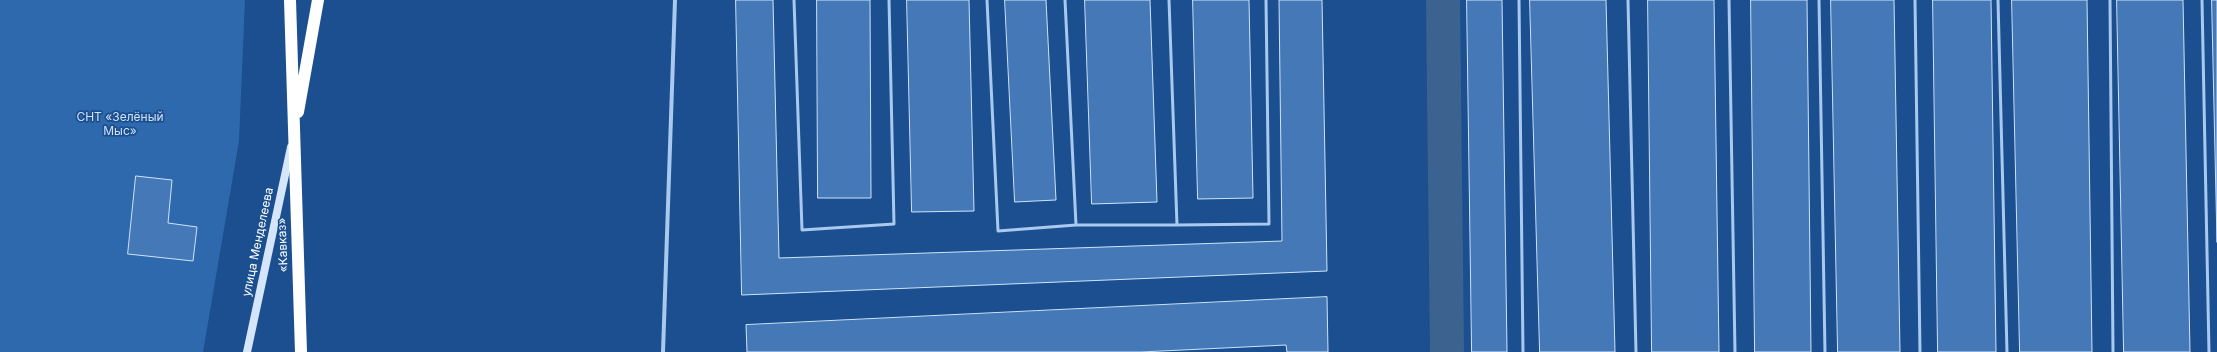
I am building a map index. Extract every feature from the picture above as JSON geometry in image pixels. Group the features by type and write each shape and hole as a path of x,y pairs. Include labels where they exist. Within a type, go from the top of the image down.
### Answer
{"highway":[{"name":"«Кавказ»","path":"290,0 293,137 301,352"},
{"name":"«Кавказ»","path":"293,137 318,0"}],"main road":[{"name":"улица Менделеева","path":"247,352 293,137"}],"street":[{"path":"663,352 675,0"}],"lane":[{"path":"794,0 802,230 894,224 889,0"},
{"path":"987,0 998,231 1076,225 1269,224 1266,0"},
{"path":"1065,0 1076,225"},
{"path":"1170,0 1177,225"},
{"path":"1519,0 1523,352"},
{"path":"1628,0 1636,352"},
{"path":"1729,0 1735,352"},
{"path":"1819,0 1825,352"},
{"path":"1915,0 1920,352"},
{"path":"1998,0 2007,352"},
{"path":"2110,0 2113,352"},
{"path":"2202,0 2209,352"}],"green space":[{"name":"СНТ «Зелёный Мыс»","path":"0,0 245,0 239,141 203,352 0,352"}],"building":[{"path":"736,0 773,0 779,258 1282,241 1279,0 1322,0 1327,271 742,295"},
{"path":"817,0 870,0 871,198 818,198"},
{"path":"907,0 969,0 974,211 912,212"},
{"path":"1005,0 1046,0 1056,200 1015,202"},
{"path":"1085,0 1150,0 1157,202 1092,204"},
{"path":"1193,0 1249,0 1253,198 1198,199"},
{"path":"1467,0 1502,0 1507,352 1472,352"},
{"path":"1530,0 1606,0 1615,352 1540,352"},
{"path":"1648,0 1714,0 1719,352 1652,352"},
{"path":"1751,0 1807,0 1811,352 1755,352"},
{"path":"1831,0 1894,0 1900,352 1838,352"},
{"path":"1933,0 1991,0 1996,352 1938,352"},
{"path":"2012,0 2087,0 2092,352 2020,352"},
{"path":"2117,0 2183,0 2190,352 2124,352"},
{"path":"2212,0 2217,0 2217,242"},
{"path":"136,176 172,180 168,223 197,227 193,261 128,254"},
{"path":"1327,297 1328,352 1287,352 1286,345 1141,352 747,352 746,325"}],"waterway":[{"path":"1443,0 1447,352"}]}
